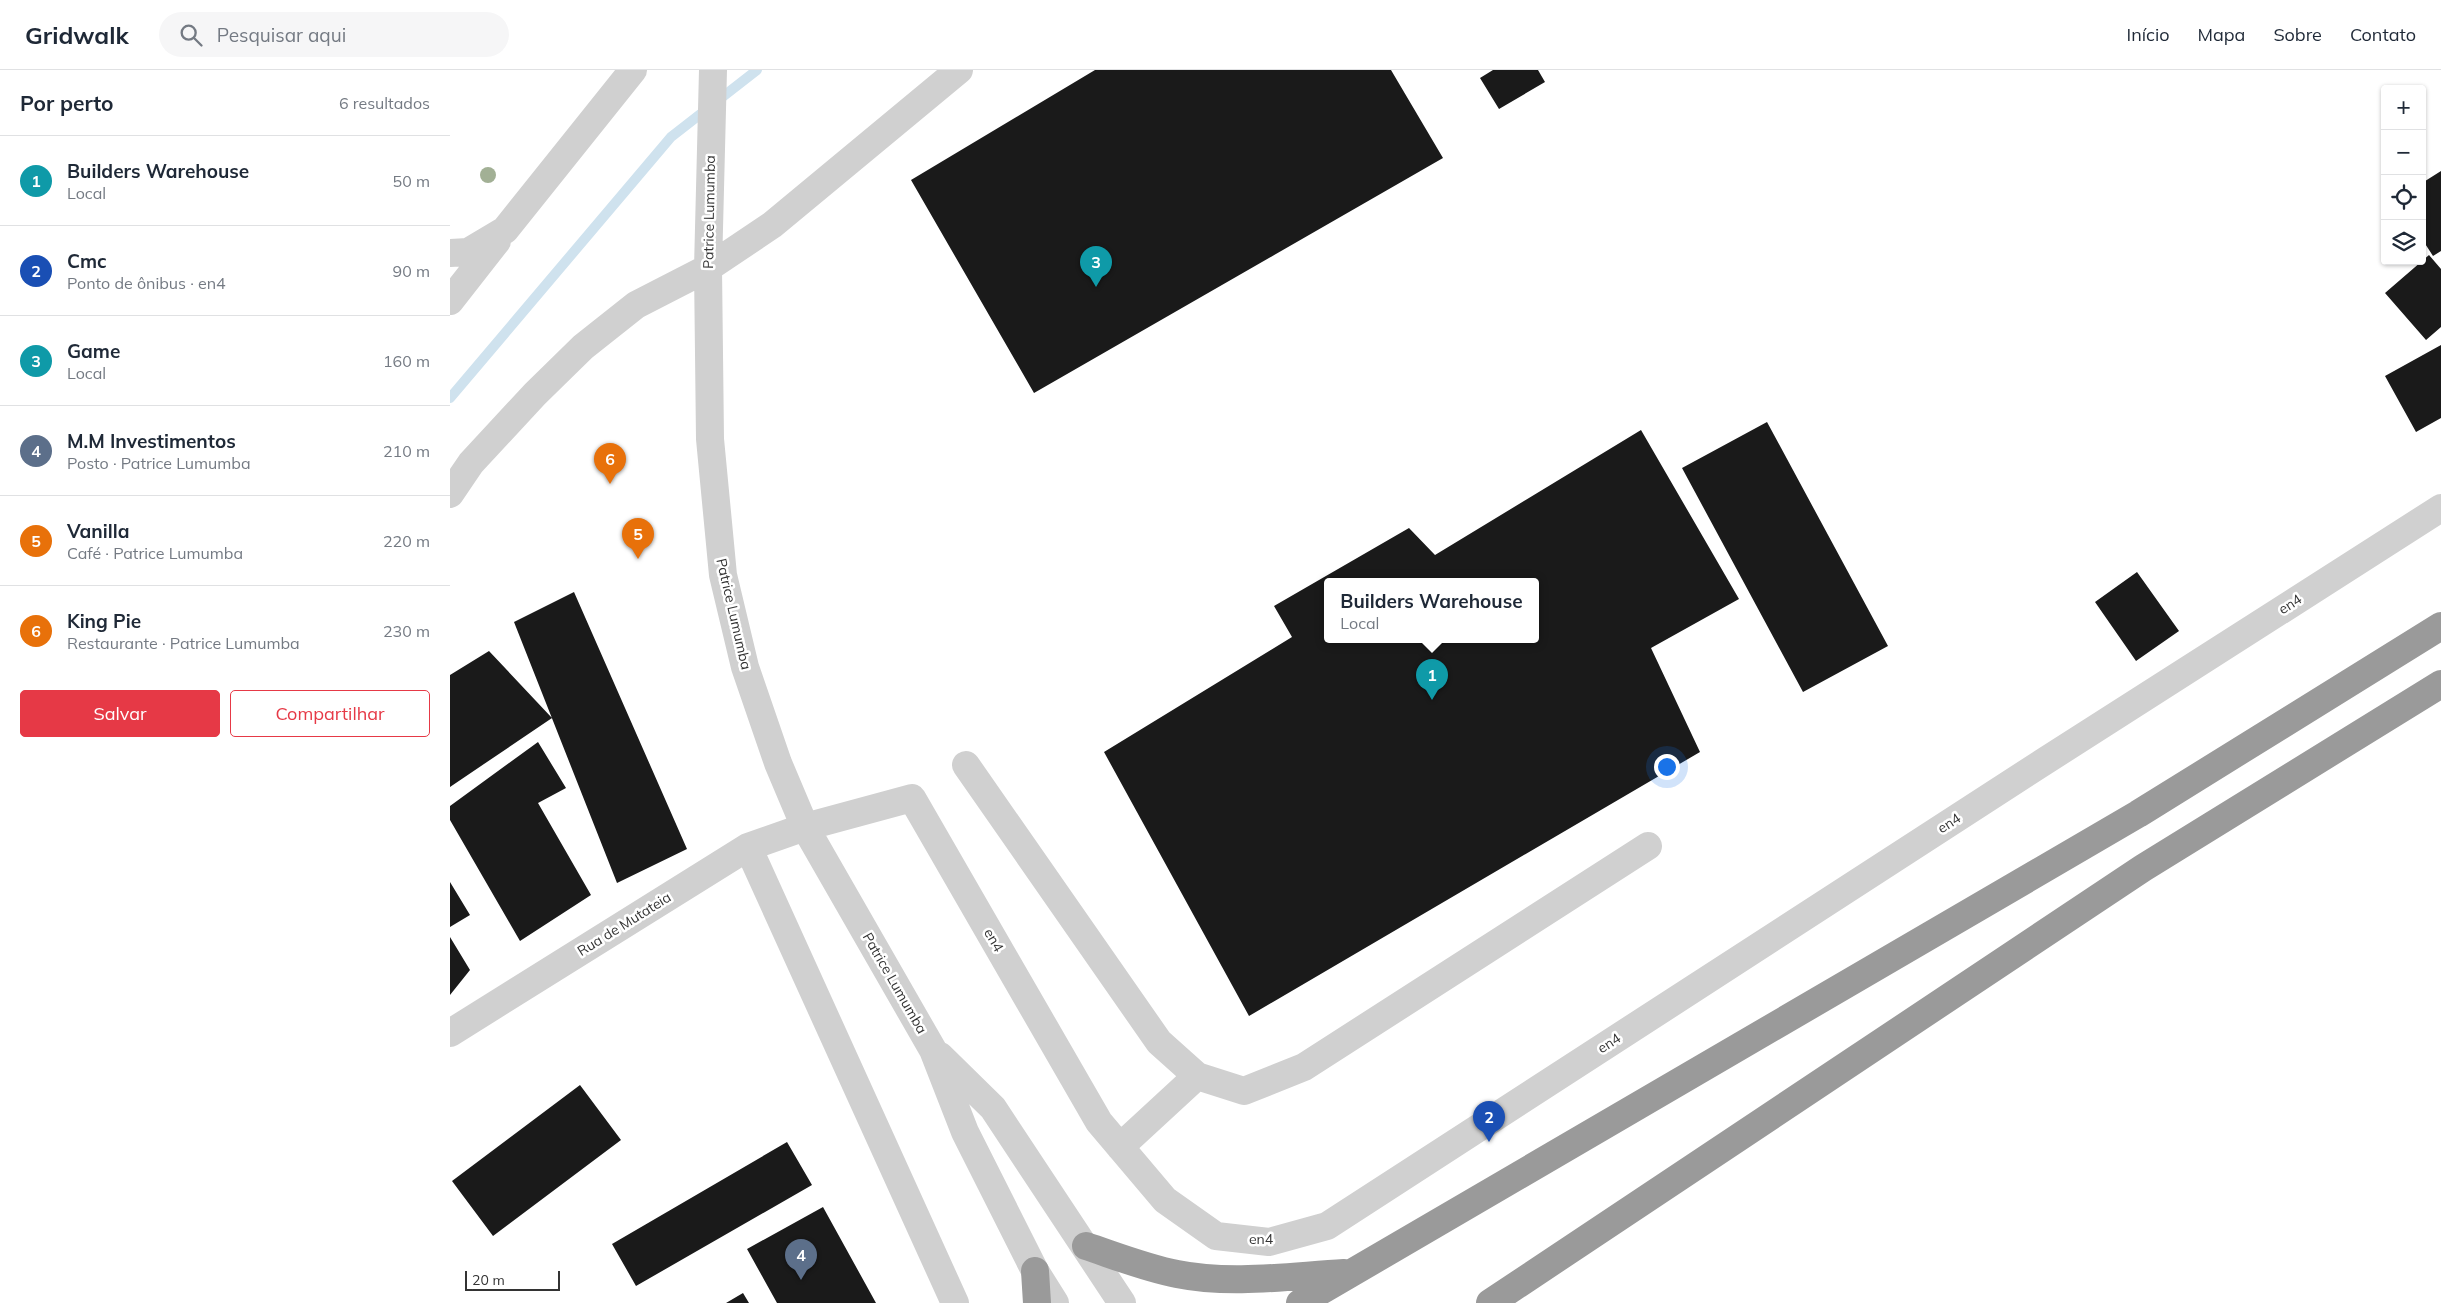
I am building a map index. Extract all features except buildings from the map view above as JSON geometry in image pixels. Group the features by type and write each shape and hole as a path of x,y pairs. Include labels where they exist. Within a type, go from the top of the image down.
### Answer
{"highway":[{"path":"1300,1303 1348,1273 2138,814 2441,626"},
{"path":"1490,1303 2143,868 2441,684"},
{"path":"1086,1246 1170,1272 1214,1278 1348,1273"},
{"path":"1035,1270 1037,1303"}],"street":[{"path":"450,301 633,70"},
{"name":"Patrice Lumumba","path":"713,70 708,268 710,439 723,575 745,667 778,763 805,827 933,1050"},
{"path":"450,494 471,463 535,394 583,347 636,305 708,268 772,225 959,70"},
{"path":"450,253 468,252 505,230"},
{"name":"en4","path":"912,798 1099,1122 1164,1200 1216,1236 1269,1242 1327,1226 2037,766 2441,508"},
{"path":"966,765 1159,1042 1197,1076 1244,1090 1304,1067 1648,846"},
{"name":"Rua de Mutateia","path":"450,1033 748,848 805,827 912,798"},
{"path":"748,848 955,1303"},
{"path":"933,1050 993,1108 1122,1303"},
{"path":"933,1050 965,1132 1035,1270 1056,1303"},
{"path":"1120,1147 1197,1076"}],"waterway":[{"path":"450,398 671,137 757,70"}],"place":[{"name":"Game","path":"1096,287"},
{"name":"King Pie","path":"610,484"},
{"name":"Vanilla","path":"638,559"},
{"name":"Builders Warehouse","path":"1432,700"},
{"name":"Cmc","path":"1489,1142"},
{"name":"M.M Investimentos","path":"801,1280"}]}
